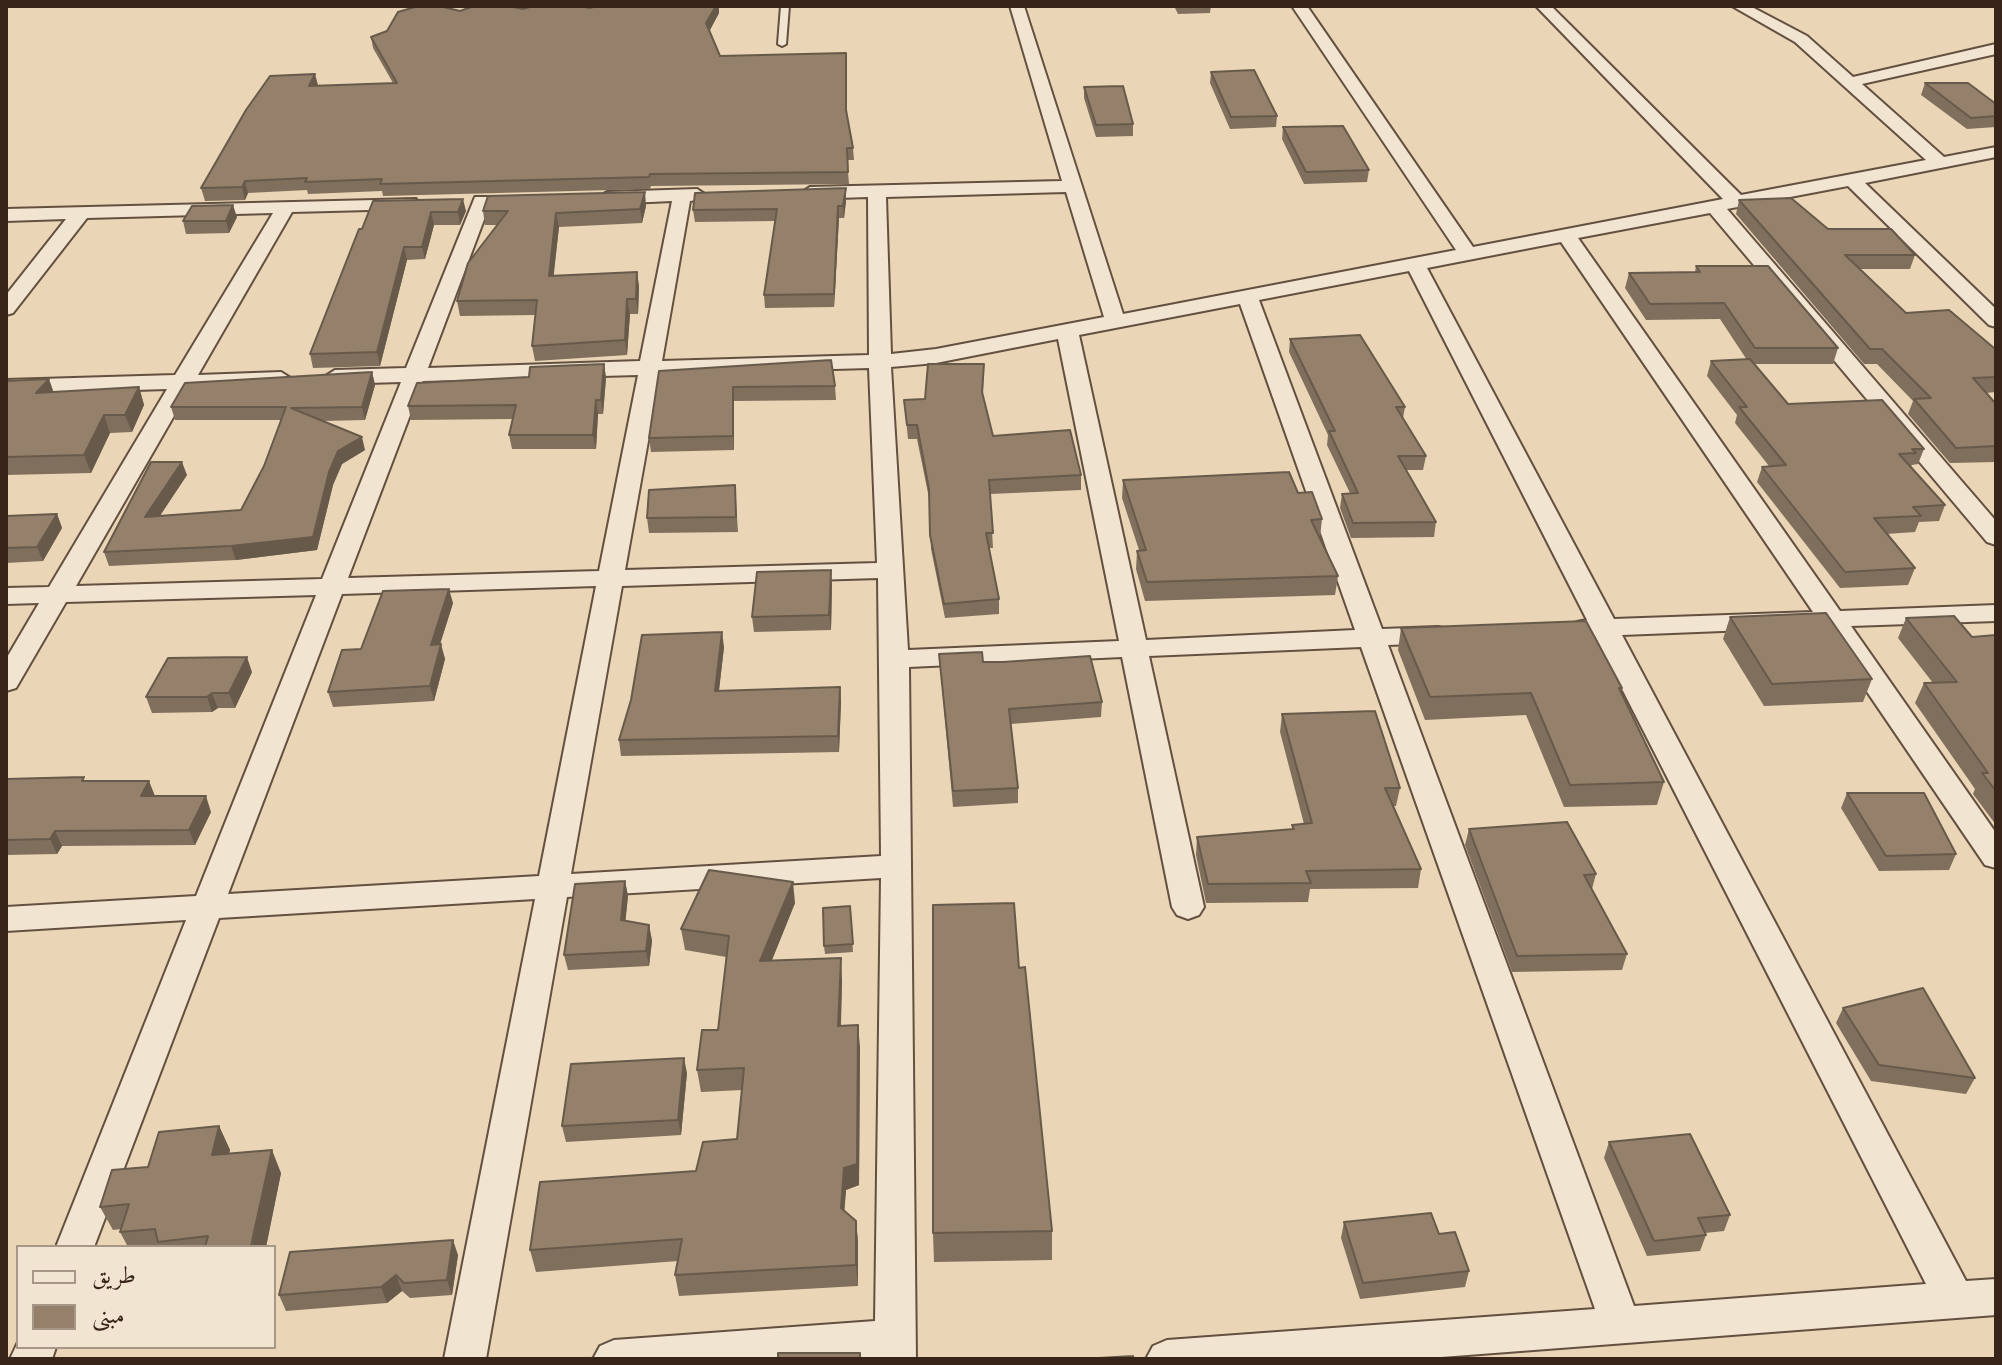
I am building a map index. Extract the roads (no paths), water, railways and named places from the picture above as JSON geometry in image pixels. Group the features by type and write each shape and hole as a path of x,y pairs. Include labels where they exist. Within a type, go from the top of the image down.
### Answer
{"street":[{"path":"1017,6 1115,320"},
{"path":"1299,6 1468,253"},
{"path":"1543,6 1737,202"},
{"path":"1739,6 1787,29 1940,163"},
{"path":"1851,82 1996,49"},
{"path":"6,387 880,361 936,356 1940,163 1990,159"},
{"path":"1853,181 1996,321"},
{"path":"787,193 1071,186"},
{"path":"614,1359 895,1349 895,659 880,361 877,191"},
{"path":"589,198 712,195"},
{"path":"465,1359 682,196"},
{"path":"76,1245 482,201"},
{"path":"6,215 421,202"},
{"path":"6,682 286,206"},
{"path":"1715,207 1996,537"},
{"path":"6,309 81,213"},
{"path":"1566,235 1996,857"},
{"path":"1415,264 1955,1300"},
{"path":"1247,295 1621,1325"},
{"path":"1067,329 1188,907"},
{"path":"6,596 890,570"},
{"path":"1558,630 1996,613"},
{"path":"895,659 1466,634"},
{"path":"6,919 897,866"},
{"path":"1167,1359 1996,1297"}],"lane":[{"path":"782,44 785,6"}]}
